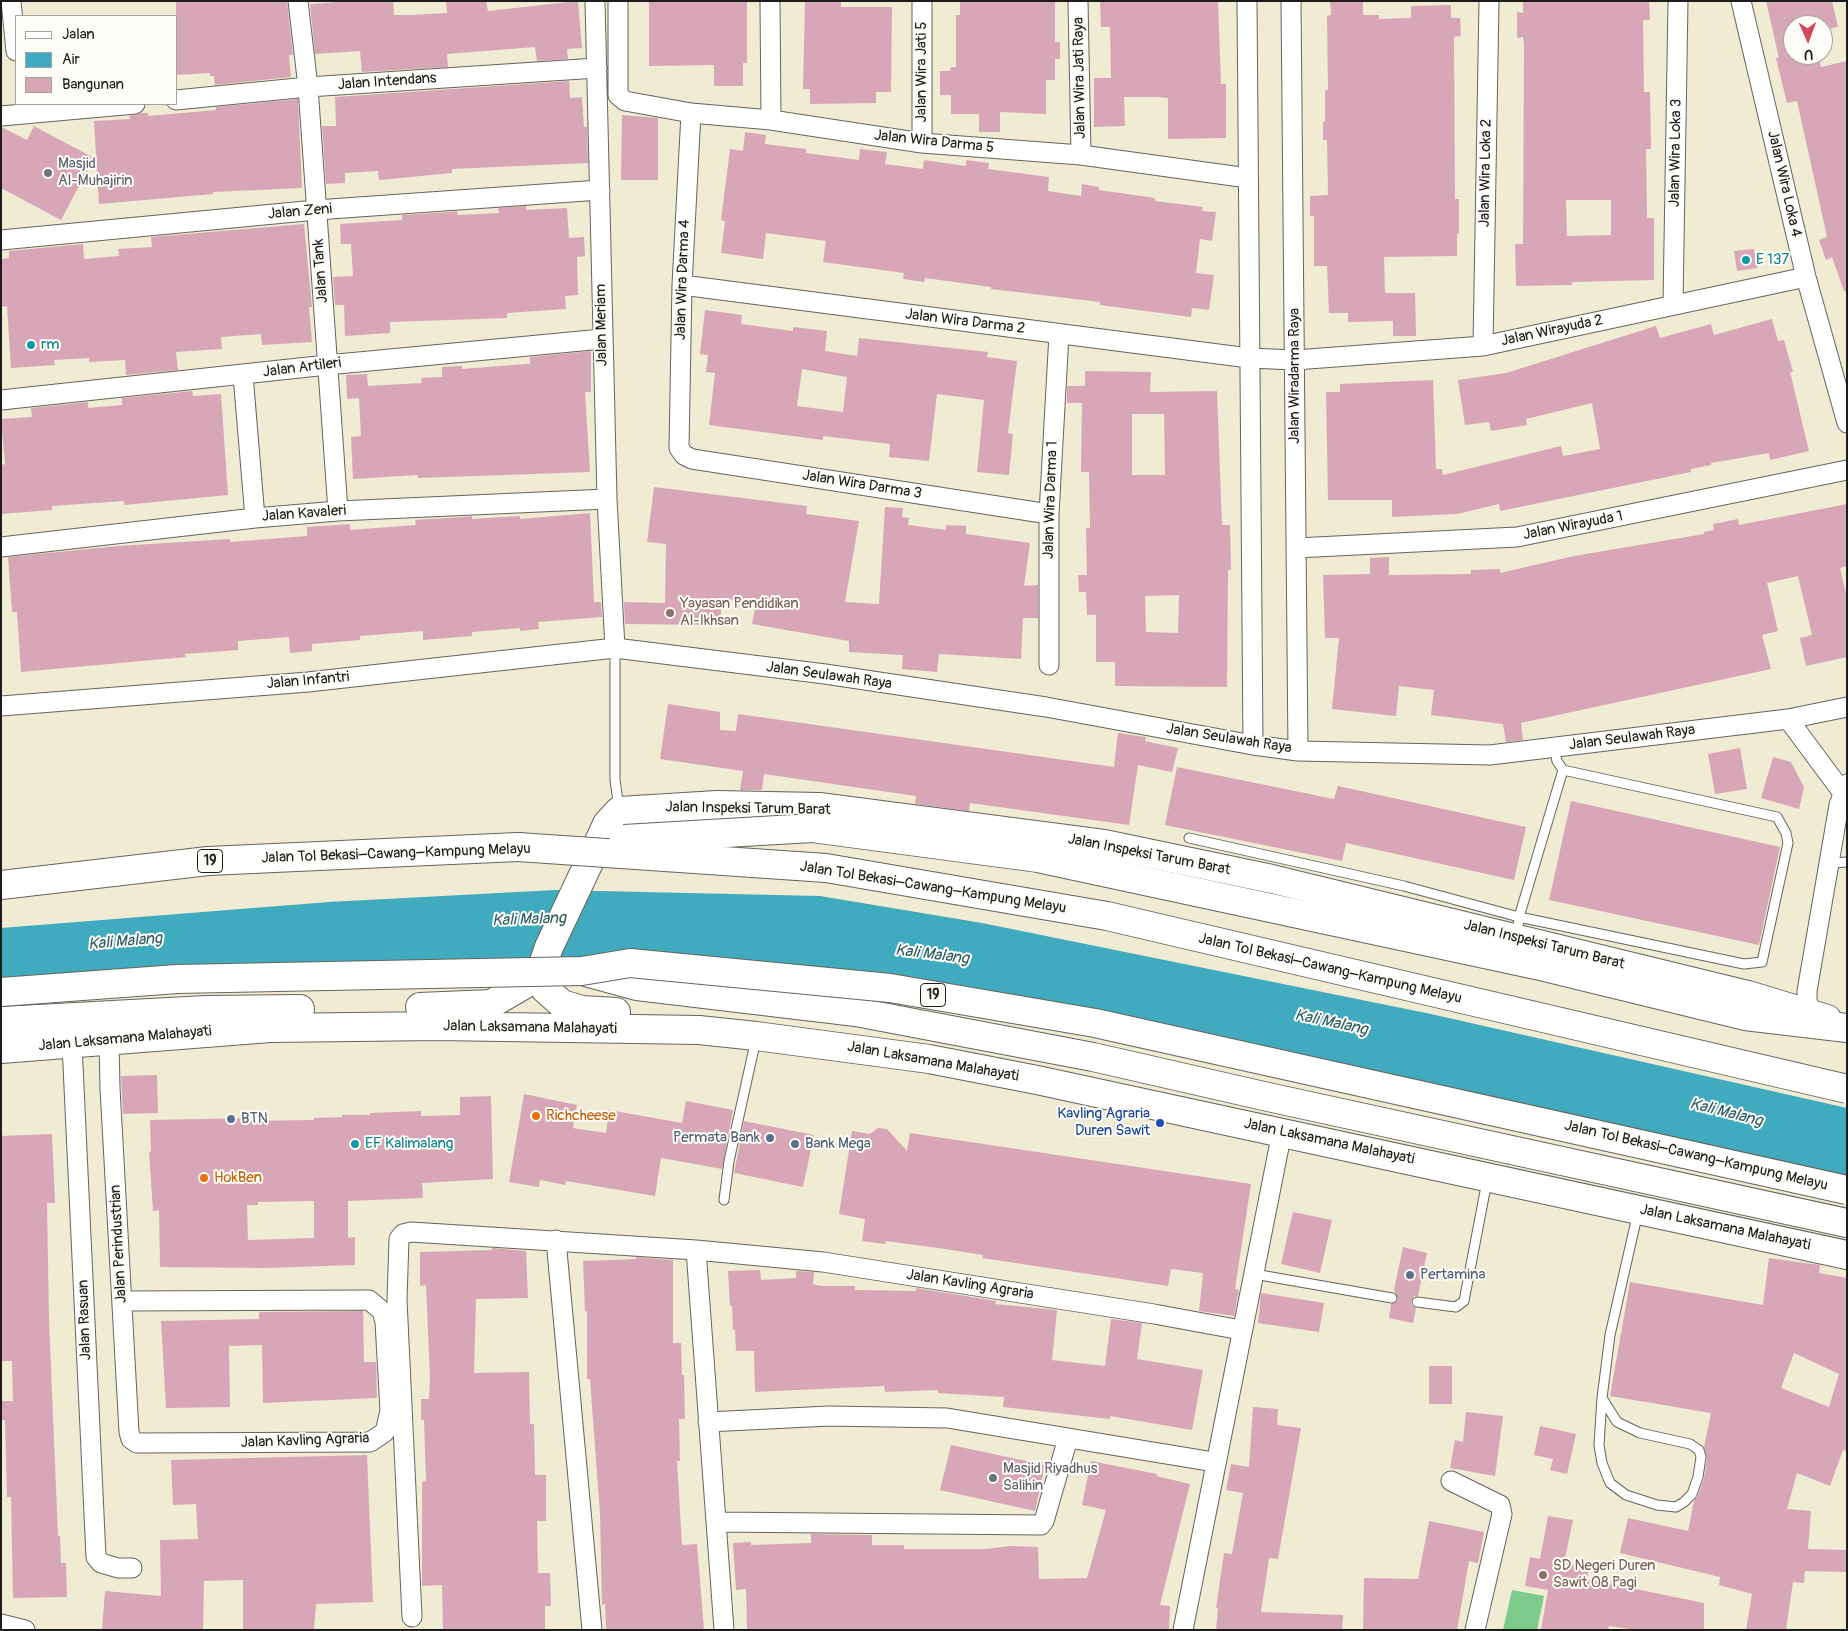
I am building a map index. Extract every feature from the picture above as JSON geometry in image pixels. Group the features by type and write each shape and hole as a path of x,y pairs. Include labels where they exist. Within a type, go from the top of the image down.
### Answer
{"main road":[{"name":"Jalan Inspeksi Tarum Barat","path":"619,811 717,805 819,808 1104,844 1518,928 1814,1014 1847,1027"},
{"path":"619,811 607,824 549,947 539,975 546,989 562,1004 582,1010 670,1017 699,1030"},
{"path":"518,847 812,828 1038,858 1536,965 1745,1016 1847,1027"},
{"name":"Jalan Tol Bekasi–Cawang–Kampung Melayu","path":"1,886 208,861 518,847 826,868 1106,916 1847,1089"},
{"name":"Jalan Tol Bekasi–Cawang–Kampung Melayu","path":"1,992 177,979 582,971 630,963 890,988 1086,1021 1847,1190"},
{"path":"582,971 637,986 856,1012 1093,1057 1847,1223"},
{"name":"Jalan Laksamana Malahayati","path":"1,1021 206,1010 462,1007 491,1004 539,975"},
{"name":"Jalan Laksamana Malahayati","path":"1,1049 270,1028 437,1026 699,1030 756,1036 929,1059 1282,1132 1847,1255"}],"street":[{"path":"11,1 15,41"},
{"name":"Jalan Tank","path":"298,1 308,87 338,511"},
{"name":"Jalan Meriam","path":"595,1 602,339 607,499 615,648"},
{"name":"Jalan Wira Darma 5","path":"618,1 618,95 621,99 691,113 771,120 922,143 1081,155 1248,178"},
{"path":"770,1 771,120"},
{"name":"Jalan Wira Jati 5","path":"922,1 922,143"},
{"name":"Jalan Wira Jati Raya","path":"1078,1 1081,155"},
{"path":"1247,1 1253,745"},
{"name":"Jalan Wiradarma Raya","path":"1291,1 1298,751"},
{"name":"Jalan Wira Loka 2","path":"1483,346 1489,1"},
{"name":"Jalan Wira Loka 3","path":"1673,304 1678,1"},
{"name":"Jalan Wira Loka 4","path":"1741,1 1806,277 1847,423"},
{"name":"Jalan Intendans","path":"178,100 308,87 597,68"},
{"path":"1,116 22,109 112,105"},
{"name":"Jalan Wira Darma 4","path":"679,448 682,285 691,113"},
{"name":"Jalan Zeni","path":"1,240 316,210 600,190"},
{"name":"Jalan Wirayuda 2","path":"1249,358 1295,360 1483,346 1806,277"},
{"name":"Jalan Wira Darma 2","path":"682,285 1249,358"},
{"name":"Jalan Wira Darma 1","path":"1049,665 1049,514 1059,334"},
{"name":"Jalan Artileri","path":"1,400 328,365 602,339"},
{"path":"243,375 255,518"},
{"name":"Jalan Wira Darma 3","path":"679,448 684,455 692,459 1049,514"},
{"name":"Jalan Wirayuda 1","path":"1296,548 1517,537 1847,470"},
{"name":"Jalan Kavaleri","path":"1,547 255,518 338,511 607,499"},
{"name":"Jalan Seulawah Raya","path":"615,648 825,674 1046,707 1253,745 1298,751 1490,755 1788,719 1847,707"},
{"name":"Jalan Infantri","path":"1,706 308,682 615,648"},
{"path":"1788,719 1844,797 1839,863 1807,991 1808,1002 1814,1014"},
{"name":"Jalan Perindustrian","path":"109,1040 129,1432 131,1439 137,1443"},
{"name":"Jalan Rasuan","path":"72,1044 96,1557 101,1563 118,1568 132,1568"},
{"path":"1183,1630 1214,1462 1282,1132"},
{"name":"Jalan Kavling Agraria","path":"412,1617 397,1300 399,1239 403,1234 411,1232 556,1240 696,1250 823,1262 1154,1314 1242,1330"},
{"path":"556,1240 592,1630"},
{"path":"696,1250 724,1630"},
{"name":"Jalan Kavling Agraria","path":"122,1301 369,1300 382,1311 385,1322 390,1411 385,1432 375,1440 370,1442 137,1443"},
{"path":"708,1422 829,1416 947,1418 1214,1462"},
{"path":"716,1522 1041,1524 1044,1521 1068,1438"},
{"path":"1451,1482 1500,1505 1502,1514 1475,1630"},
{"path":"1,1624 25,1630"}],"lane":[{"path":"615,648 615,780 619,811"},
{"path":"1189,838 1404,886 1518,928 1744,964 1762,962 1788,842 1786,833 1777,817 1563,770 1557,761 1554,747"},
{"path":"1518,928 1563,770"},
{"path":"724,1200 729,1161 756,1036"},
{"path":"1417,1302 1456,1307 1464,1301 1488,1177"},
{"path":"1602,1398 1617,1422 1640,1433 1690,1444 1699,1450 1701,1458 1698,1477 1692,1494 1684,1502 1676,1507 1657,1505 1626,1495 1610,1483 1602,1463 1599,1445 1602,1398 1609,1344 1638,1210"},
{"path":"1254,1274 1392,1298"}],"green space":[{"path":"1512,1590 1544,1596 1537,1630 1503,1630"}],"water":[{"name":"Kali Malang","path":"555,890 820,896 982,923 1431,1014 1847,1108 1847,1190 1217,1050 630,963 1,992 1,928 329,902"}],"building":[{"path":"176,1 287,1 293,55 289,55 291,77 215,85 214,76 210,76 210,73 178,75 178,15 176,15"},
{"path":"393,1 394,15 411,15 447,13 446,1 486,1 488,11 578,1 582,48 567,49 568,59 537,61 535,47 447,54 448,67 362,72 360,51 315,54 310,4"},
{"path":"649,1 747,1 747,63 743,63 743,86 714,86 714,65 649,66"},
{"path":"805,1 841,1 841,7 892,7 891,92 876,92 876,103 810,104 810,89 803,89"},
{"path":"960,1 1055,1 1055,42 1060,42 1060,59 1055,59 1055,80 1046,80 1046,114 1000,112 1000,132 979,132 979,114 951,114 951,95 940,95 940,71 950,71 951,67 956,67 956,15 960,15"},
{"path":"1100,1 1218,1 1221,84 1226,84 1226,138 1168,139 1168,98 1159,97 1124,97 1125,126 1094,127 1094,78 1111,78 1110,27 1101,27"},
{"path":"1330,1 1363,1 1363,15 1379,15 1379,19 1411,18 1411,6 1451,5 1451,18 1460,18 1461,36 1454,37 1455,199 1459,199 1457,256 1384,257 1385,293 1415,293 1416,336 1393,336 1393,321 1348,322 1348,313 1329,313 1327,266 1314,266 1314,216 1310,216 1310,196 1328,195 1327,140 1323,140 1323,122 1325,122 1325,90 1328,90 1327,16 1331,15"},
{"path":"1523,1 1649,1 1650,20 1643,20 1644,92 1650,92 1651,149 1646,149 1647,218 1654,218 1654,280 1572,282 1572,285 1516,286 1515,244 1523,244 1524,44 1523,37 1517,38 1517,12 1523,13","holes":["1566,200 1611,200 1611,235 1567,236"]},
{"path":"1766,1 1832,1 1838,27 1833,28 1833,15 1783,15 1783,65 1820,65 1821,67 1847,61 1847,291 1844,291 1832,257 1826,260 1819,240 1827,237 1797,101 1787,103 1776,58 1779,58"},
{"path":"569,81 570,98 582,97 584,127 587,127 588,163 452,169 452,173 379,180 378,171 345,173 345,183 326,184 322,126 336,126 335,97"},
{"path":"298,99 302,188 213,192 213,194 99,204 94,121 130,119 129,116 142,113 148,113 148,116 216,110 216,107"},
{"path":"622,115 658,118 658,180 621,180"},
{"name":"Masjid Al-Muhajirin","path":"34,126 94,158 61,220 1,188 1,127 27,140"},
{"path":"745,132 766,135 765,144 806,149 806,153 859,160 860,149 887,152 885,164 923,169 924,160 966,166 966,160 989,163 988,169 1049,177 1048,191 1081,196 1082,184 1099,187 1099,190 1155,198 1155,201 1203,207 1202,211 1216,212 1212,241 1200,239 1196,273 1214,275 1209,310 1192,308 1191,317 1100,305 1100,302 991,289 991,287 925,278 924,282 903,279 904,273 823,262 826,241 766,233 763,259 721,253 725,221 721,220 730,149 743,151"},
{"path":"526,206 526,210 567,208 569,238 584,237 585,256 577,257 578,295 565,296 566,309 507,313 507,318 390,322 390,333 345,336 344,305 335,305 333,277 353,276 351,244 341,244 340,224 402,220 402,215 457,211 457,215 499,213 498,208"},
{"path":"304,224 312,307 309,307 312,342 262,345 261,334 221,337 222,349 176,352 178,370 126,375 125,360 89,362 89,358 54,360 55,365 11,368 7,306 1,307 1,259 9,258 9,251 83,244 84,259 119,256 118,249 152,247 151,237"},
{"name":"E 137","path":"1754,249 1757,268 1737,271 1734,251"},
{"path":"705,310 742,315 741,324 793,331 793,327 827,331 825,351 857,356 859,338 988,352 987,357 1017,361 1008,433 1013,434 1009,475 977,472 984,400 937,394 929,461 889,457 890,444 823,436 823,440 709,425 715,373 706,372 708,355 700,354","holes":["802,369 847,377 843,412 797,406"]},
{"path":"1772,319 1778,341 1784,340 1793,372 1790,372 1809,451 1770,460 1769,453 1711,463 1711,465 1691,469 1691,472 1500,511 1499,504 1457,514 1392,517 1392,500 1328,500 1326,392 1340,392 1340,384 1433,380 1436,469 1442,469 1443,475 1561,446 1563,456 1600,449 1592,403 1526,419 1527,425 1491,431 1489,422 1465,425 1458,380 1506,373 1656,326 1660,338 1711,324 1714,335"},
{"path":"591,351 591,392 585,392 590,472 418,478 418,475 353,479 351,437 361,436 359,398 347,399 346,375 367,374 368,386 422,383 421,378 442,377 442,367 462,366 462,369 530,364 530,357"},
{"path":"1085,371 1151,372 1150,392 1217,391 1222,525 1230,525 1231,570 1228,570 1227,687 1115,686 1115,662 1096,662 1096,615 1087,615 1086,592 1079,592 1078,575 1087,575 1086,528 1090,528 1089,472 1081,472 1082,403 1067,403 1067,386 1085,386","holes":["1132,414 1164,414 1165,475 1132,475","1179,595 1178,633 1146,632 1145,596"]},
{"path":"192,391 193,396 221,394 228,495 124,505 124,501 52,506 52,510 1,514 1,465 5,464 1,419 32,417 31,408 88,402 88,408 122,405 122,398"},
{"path":"654,487 807,506 806,514 859,521 845,602 879,604 885,507 903,508 902,517 909,518 908,525 946,530 946,525 966,526 966,534 1030,543 1024,586 1038,585 1038,618 1023,618 1021,659 939,654 937,672 902,669 903,655 849,652 849,641 752,624 756,604 721,598 721,625 625,624 624,602 665,603 666,544 647,542"},
{"path":"1847,504 1847,566 1840,568 1847,598 1847,657 1806,666 1800,638 1812,635 1798,576 1767,583 1778,631 1762,635 1771,669 1521,723 1523,740 1506,742 1503,724 1431,715 1434,690 1399,686 1396,716 1332,709 1339,638 1325,638 1323,575 1370,574 1370,558 1389,557 1389,575 1471,574 1471,570 1500,569 1500,573 1574,556 1704,534 1704,532 1714,530 1713,524 1738,519 1739,525"},
{"path":"590,513 594,602 601,602 602,617 538,622 539,629 520,631 520,628 472,632 472,636 423,640 423,631 360,636 360,640 312,644 312,651 290,653 289,637 238,641 238,650 185,654 186,657 21,672 17,612 12,612 8,557 118,546 230,539 230,542 307,536 307,527 350,524 350,530 416,525 415,520 472,516 472,519 520,516 520,519"},
{"path":"668,704 720,712 720,730 736,731 738,714 1114,767 1118,733 1146,737 1145,741 1178,748 1172,772 1138,765 1129,825 970,803 969,811 915,804 916,796 764,774 762,790 740,790 743,771 660,759"},
{"path":"1740,748 1747,789 1715,794 1708,754"},
{"path":"1773,757 1791,762 1804,787 1799,809 1761,798"},
{"path":"1177,767 1334,799 1338,786 1526,827 1514,880 1346,843 1342,861 1165,825"},
{"path":"1571,801 1780,847 1759,945 1549,900"},
{"path":"157,1075 158,1113 123,1114 121,1076"},
{"path":"524,1094 577,1105 573,1128 606,1133 609,1110 682,1123 686,1101 733,1110 722,1169 661,1158 655,1196 566,1181 565,1185 540,1180 539,1187 509,1182"},
{"path":"491,1096 493,1179 422,1183 423,1198 348,1201 348,1238 355,1237 355,1265 264,1268 160,1267 159,1210 153,1211 149,1152 151,1151 150,1120 247,1118 247,1121 314,1120 314,1118 342,1117 342,1115 421,1111 421,1116 460,1115 460,1097","holes":["314,1201 314,1238 248,1240 247,1205 258,1205 258,1202"]},
{"path":"744,1121 814,1135 803,1187 734,1173"},
{"path":"878,1128 887,1129 907,1151 910,1133 1251,1184 1235,1289 1239,1290 1234,1316 1199,1311 1203,1273 1171,1269 1168,1286 982,1258 983,1255 945,1249 886,1241 885,1244 862,1241 865,1219 839,1214 852,1131 870,1134"},
{"path":"52,1134 55,1203 47,1203 49,1320 58,1536 60,1536 61,1563 66,1563 67,1597 13,1598 11,1497 7,1497 5,1420 1,1420 1,1401 13,1401 12,1361 1,1361 1,1136"},
{"path":"1293,1212 1332,1220 1320,1273 1281,1264"},
{"name":"Pertamina","path":"1403,1247 1427,1253 1418,1296 1414,1296 1411,1301 1411,1305 1416,1308 1413,1323 1389,1318 1391,1304 1398,1300 1394,1290"},
{"path":"492,1248 526,1251 528,1298 476,1299 474,1373 529,1372 530,1424 534,1424 535,1475 546,1475 546,1521 537,1521 538,1573 550,1573 551,1606 545,1606 545,1630 443,1630 442,1585 422,1586 422,1482 426,1481 424,1420 421,1420 421,1399 429,1399 430,1378 426,1285 420,1286 420,1252 492,1250"},
{"path":"636,1257 673,1260 673,1343 681,1343 682,1375 684,1375 685,1419 679,1419 680,1461 677,1461 682,1545 697,1544 704,1630 606,1630 605,1604 602,1605 600,1514 590,1379 587,1379 587,1311 585,1311 583,1261 636,1259"},
{"path":"1769,1258 1820,1265 1819,1273 1847,1278 1847,1451 1843,1450 1830,1486 1797,1473 1787,1509 1811,1511 1808,1549 1847,1550 1847,1572 1805,1571 1804,1583 1793,1582 1786,1630 1746,1630 1752,1594 1719,1585 1720,1577 1620,1553 1628,1518 1688,1531 1694,1501 1698,1496 1704,1478 1707,1458 1704,1447 1711,1413 1610,1396 1630,1282 1763,1305","holes":["1794,1353 1839,1374 1829,1407 1781,1388"]},
{"path":"760,1270 761,1280 796,1278 796,1271 814,1272 813,1284 821,1286 855,1286 855,1290 916,1291 916,1288 996,1301 995,1304 1057,1310 1052,1360 1105,1366 1111,1319 1142,1323 1137,1359 1203,1370 1192,1430 1110,1416 1110,1419 1003,1407 1004,1397 938,1393 938,1390 885,1392 884,1386 755,1392 754,1351 736,1351 728,1271"},
{"path":"1261,1293 1324,1303 1319,1332 1258,1323"},
{"path":"363,1311 364,1362 376,1362 377,1398 263,1403 262,1345 229,1346 230,1407 166,1408 161,1321 259,1319 259,1312"},
{"path":"1429,1366 1452,1366 1452,1404 1429,1404"},
{"path":"1253,1407 1278,1409 1277,1425 1301,1428 1278,1559 1269,1558 1261,1612 1343,1615 1342,1630 1216,1630 1218,1608 1216,1608 1224,1553 1232,1554 1243,1493 1226,1490 1231,1464 1249,1467"},
{"path":"1466,1412 1503,1416 1495,1476 1450,1468 1455,1440 1463,1442"},
{"path":"1540,1426 1576,1434 1567,1474 1550,1470 1553,1459 1534,1455"},
{"name":"Masjid Riyadhus Salihin","path":"951,1445 1045,1465 1035,1511 940,1490"},
{"path":"367,1455 373,1602 316,1604 314,1630 243,1630 243,1580 204,1581 203,1630 102,1630 105,1591 161,1596 160,1540 198,1539 196,1504 173,1505 171,1460"},
{"path":"1091,1461 1157,1474 1156,1476 1190,1484 1160,1605 1170,1606 1169,1630 747,1630 746,1589 736,1590 733,1543 751,1542 751,1545 811,1543 811,1534 872,1535 872,1545 904,1545 904,1549 1038,1547 1039,1579 1087,1578 1106,1510 1082,1505"},
{"path":"1548,1516 1573,1520 1564,1563 1589,1568 1587,1579 1704,1603 1704,1630 1637,1630 1609,1626 1608,1630 1541,1630 1548,1590 1525,1586 1530,1557 1540,1559"},
{"path":"1429,1521 1484,1532 1478,1563 1469,1561 1457,1630 1363,1630 1364,1578 1418,1579"}],"place":[{"name":"Masjid Al-Muhajirin","path":"48,173"},
{"name":"E 137","path":"1746,260"},
{"name":"rm","path":"31,345"},
{"name":"Yayasan Pendidikan Al-Ikhsan","path":"670,613"},
{"name":"Richcheese","path":"536,1116"},
{"name":"BTN","path":"231,1119"},
{"name":"Kavling Agraria Duren Sawit","path":"1160,1123"},
{"name":"Permata Bank","path":"770,1138"},
{"name":"EF Kalimalang","path":"355,1144"},
{"name":"Bank Mega","path":"795,1144"},
{"name":"HokBen","path":"204,1178"},
{"name":"Pertamina","path":"1410,1275"},
{"name":"Masjid Riyadhus Salihin","path":"993,1478"},
{"name":"SD Negeri Duren Sawit 08 Pagi","path":"1543,1575"}]}
